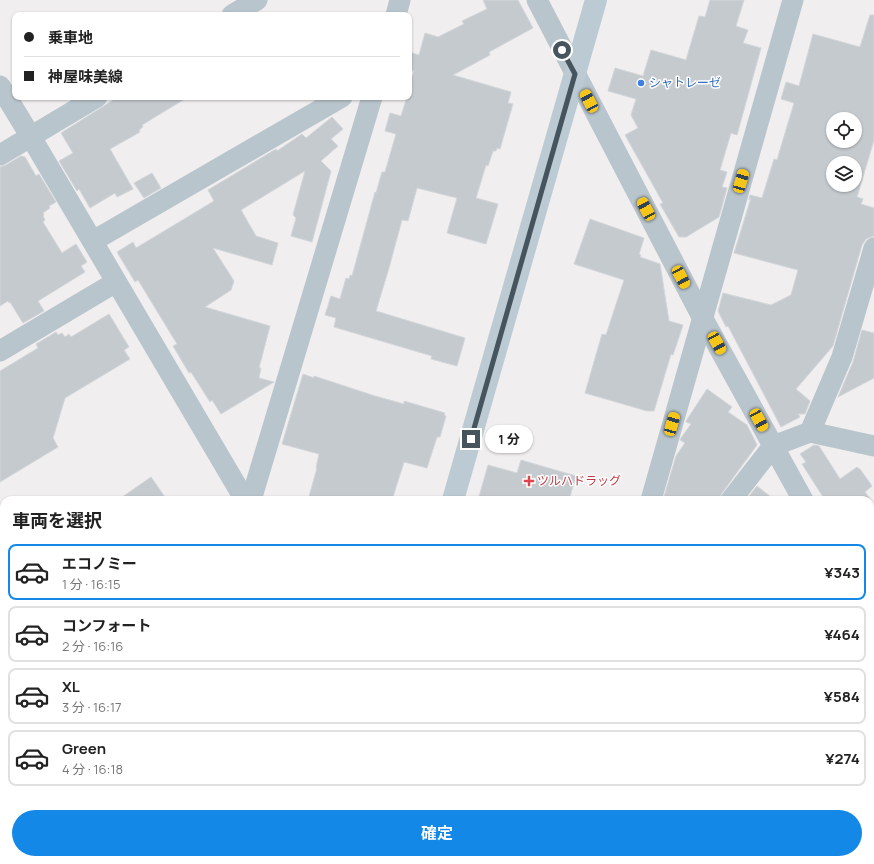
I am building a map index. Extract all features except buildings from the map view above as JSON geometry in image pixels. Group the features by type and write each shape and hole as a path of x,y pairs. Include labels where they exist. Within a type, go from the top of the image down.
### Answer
{"main road":[{"path":"454,496 596,0"}],"street":[{"path":"237,12 257,0"},
{"path":"397,12 400,0"},
{"path":"537,0 702,317 801,496"},
{"path":"652,496 793,0"},
{"path":"0,86 31,136 243,496"},
{"path":"0,155 92,100"},
{"path":"93,241 337,100"},
{"path":"252,496 371,100"},
{"path":"810,432 842,357 874,248"},
{"path":"0,351 116,282"},
{"path":"734,496 773,446 810,432 874,446"}],"place":[{"name":"シャトレーゼ","path":"641,83"},
{"name":"ツルハドラッグ","path":"529,481"}],"route":[{"path":"471,439 575,74 562,50"}]}
